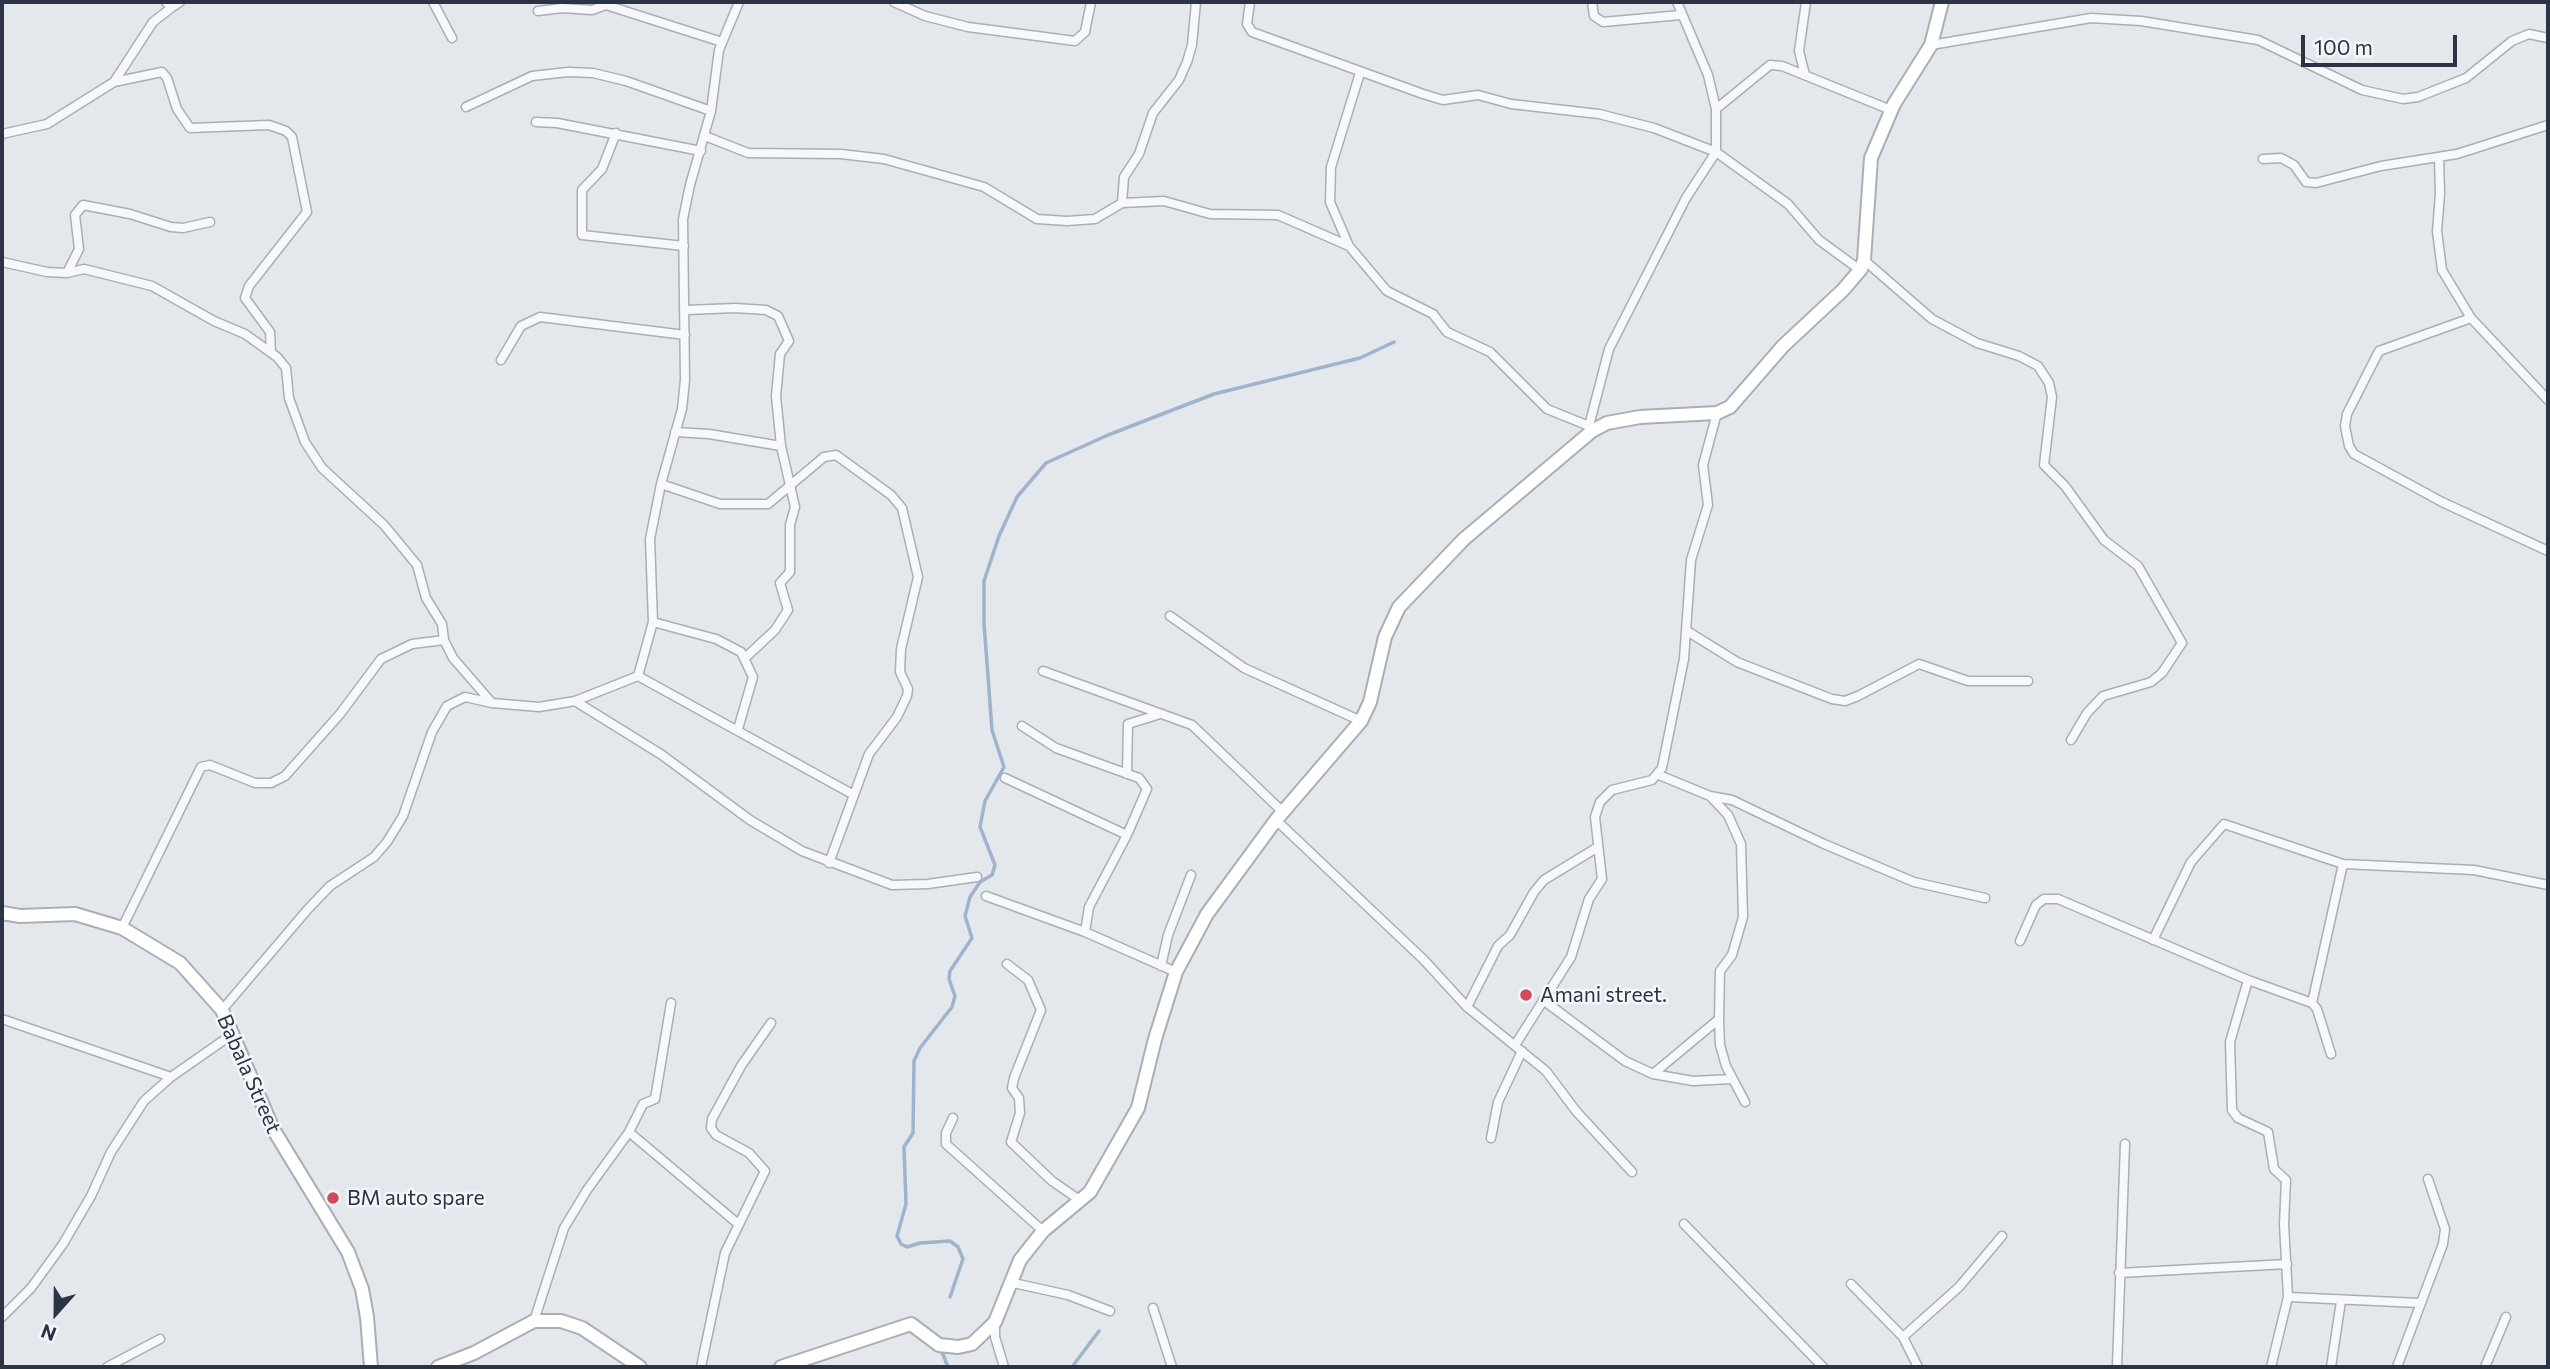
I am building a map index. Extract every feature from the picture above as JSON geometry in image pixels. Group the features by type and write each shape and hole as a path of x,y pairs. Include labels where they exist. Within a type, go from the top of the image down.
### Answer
{"street":[{"path":"114,82 153,22 169,5 180,2"},
{"path":"433,2 452,38"},
{"path":"638,676 653,622 650,539 661,484 682,409 685,380 687,310 683,219 711,111 722,42 739,2"},
{"path":"894,2 925,16 968,27 1075,41 1084,32 1091,2"},
{"path":"1122,204 1124,177 1139,154 1153,113 1179,80 1187,62 1192,46 1196,2"},
{"path":"1250,2 1247,24 1252,32 1360,73 1443,100 1478,95 1511,104 1573,109 1612,116 1654,128 1716,152 1788,204 1819,240 1862,265 1932,319 1977,343 2019,356 2038,366 2049,383 2052,397 2044,465 2065,486 2104,540 2138,566 2182,643 2162,673 2151,682 2103,696 2087,713 2071,740"},
{"path":"1592,2 1594,16 1603,22 1681,15"},
{"path":"1591,429 1609,349 1686,198 1716,152 1716,109 1708,75 1677,2"},
{"path":"1805,75 1799,51 1806,2"},
{"path":"1004,1367 995,1337 995,1322 1020,1260 1043,1231 1081,1201 1109,1163 1138,1108 1154,1039 1176,972 1207,914 1280,816 1361,721 1370,702 1385,638 1399,607 1464,539 1591,429 1640,417 1717,413 1730,407 1783,346 1843,290 1862,265 1869,167 1891,110 1931,45 1942,2"},
{"path":"538,11 562,8 592,10 606,5 722,42"},
{"path":"1931,45 2091,18 2141,21 2258,40 2362,90 2403,99 2418,97 2466,78 2512,41 2529,34 2548,38"},
{"path":"1716,109 1770,65 1782,66 1891,110"},
{"path":"2,134 47,124 114,82 162,72 167,78 177,109 190,128 269,125 286,131 292,136 307,212 249,286 245,298 270,332 271,352"},
{"path":"466,107 532,76 593,72 711,111"},
{"path":"1360,73 1331,167 1330,202 1349,246 1387,291 1433,314 1447,332 1490,352 1547,409 1591,429"},
{"path":"536,122 616,133 701,151"},
{"path":"2263,159 2281,158 2294,165 2306,182 2316,183 2381,166 2439,158 2548,125"},
{"path":"616,133 602,169 582,191 582,235 684,246"},
{"path":"705,136 748,153 841,153 884,159 984,187 1037,219 1095,219 1122,204 1164,201 1210,214 1278,215 1349,246"},
{"path":"2439,158 2437,231 2442,270 2472,318 2546,395"},
{"path":"67,273 79,249 75,215 83,205 130,214 172,227 183,228 210,222"},
{"path":"2,262 47,272 67,273 84,269 152,286 214,321 245,334 271,352 286,368 289,398 305,442 322,468 384,525 417,565 426,598 442,624 444,640 463,673 492,704"},
{"path":"687,310 766,310 778,316 789,341 780,355 776,396 781,446 795,506 790,524 790,572 780,583 788,610 775,630 745,658"},
{"path":"501,360 521,326 540,317 685,335"},
{"path":"2472,318 2379,351 2347,414 2345,426 2349,446 2354,454 2442,502 2548,551"},
{"path":"1491,1138 1498,1102 1519,1048 1543,1000 1571,957 1589,899 1602,879 1595,817 1605,794 1653,780 1659,775 1679,695 1687,631 1691,560 1708,505 1703,465 1717,413"},
{"path":"675,432 709,434 781,446"},
{"path":"661,484 720,504 768,504 824,457 836,455 891,495 902,509 913,546 918,578 905,624 900,672 908,690 907,696 897,717 869,754 829,863"},
{"path":"1170,616 1244,668 1361,721"},
{"path":"653,622 716,639 741,652 753,677 738,729"},
{"path":"1687,631 1737,662 1832,699 1845,701 1919,664 1968,681 2028,681"},
{"path":"122,928 201,767 211,765 255,783 271,783 285,776 340,714 381,659 412,644 444,640"},
{"path":"1043,671 1179,720 1202,733 1467,1007 1546,1071 1576,1111 1632,1172"},
{"path":"222,1010 307,909 330,886 374,857 387,842 403,816 432,732 447,706 465,697 492,704 539,707 575,701 638,676 854,795"},
{"path":"575,701 663,755 775,837 829,863 892,885 928,884 977,877"},
{"path":"1127,774 1128,724 1159,714"},
{"path":"1022,726 1056,748 1139,778 1147,789 1128,835 1089,907 1085,932"},
{"path":"1659,775 1710,796 1732,800 1824,844 1914,882 1985,898"},
{"path":"1005,778 1128,835"},
{"path":"1710,796 1728,815 1741,844 1744,863 1743,917 1732,955 1720,971 1719,1019 1720,1045 1731,1079 1745,1102"},
{"path":"2153,940 2191,862 2224,824 2343,864 2474,870 2548,885"},
{"path":"1467,1007 1498,946 1510,935 1534,892 1544,880 1598,847"},
{"path":"2312,1003 2343,864"},
{"path":"1161,966 1168,935 1191,875"},
{"path":"986,896 1085,932 1176,972"},
{"path":"2020,941 2036,905 2052,898 2089,911 2248,980 2312,1003 2317,1009 2332,1054"},
{"name":"Babala Street","path":"2,912 20,916 75,914 122,928 180,963 222,1010 273,1129 348,1252 362,1289 371,1367"},
{"path":"1007,964 1028,981 1041,1010 1014,1078 1012,1088 1018,1098 1020,1113 1011,1142 1052,1181 1081,1201"},
{"path":"2248,980 2230,1042 2232,1110 2238,1118 2270,1136 2274,1168 2286,1180 2284,1224 2288,1297 2271,1367"},
{"path":"1543,1000 1625,1061 1653,1074 1693,1082 1731,1079"},
{"path":"534,1321 565,1228 587,1190 629,1132 643,1104 654,1099 671,1003"},
{"path":"2,1019 171,1077"},
{"path":"1653,1074 1719,1019"},
{"path":"701,1367 719,1277 737,1223 765,1171 749,1153 716,1135 711,1128 712,1119 741,1066 771,1023"},
{"path":"2,1317 31,1288 63,1244 91,1196 111,1152 144,1101 171,1077 234,1033"},
{"path":"953,1118 946,1133 946,1144 1043,1231"},
{"path":"629,1132 737,1223"},
{"path":"2117,1367 2125,1144"},
{"path":"2397,1367 2443,1244 2445,1228 2428,1180"},
{"path":"1684,1224 1823,1367"},
{"path":"1903,1337 1959,1287 2002,1236"},
{"path":"2119,1273 2287,1264"},
{"path":"1009,1282 1049,1290 1110,1311"},
{"path":"1851,1284 1903,1337 1918,1367"},
{"path":"2288,1297 2419,1303"},
{"path":"2332,1367 2341,1301"},
{"path":"1153,1308 1171,1367"},
{"path":"2485,1367 2506,1317"},
{"path":"438,1367 474,1353 534,1321 572,1323 640,1367"},
{"path":"781,1367 912,1324 939,1345 958,1347 972,1344 995,1322"},
{"path":"107,1367 160,1339"}],"waterway":[{"path":"950,1297 963,1259 958,1247 950,1241 920,1243 907,1247 901,1244 897,1236 906,1204 904,1147 913,1133 914,1061 920,1048 952,1007 955,996 949,979 950,971 972,938 965,916 970,897 980,882 992,875 995,865 980,827 985,801 1004,767 992,730 984,623 984,581 999,536 1017,497 1046,463 1108,435 1214,394 1360,358 1394,342"},
{"path":"1072,1367 1099,1331"},
{"path":"942,1352 948,1367"}],"place":[{"name":"Amani street.","path":"1526,995"},
{"name":"BM auto spare","path":"333,1198"}]}
